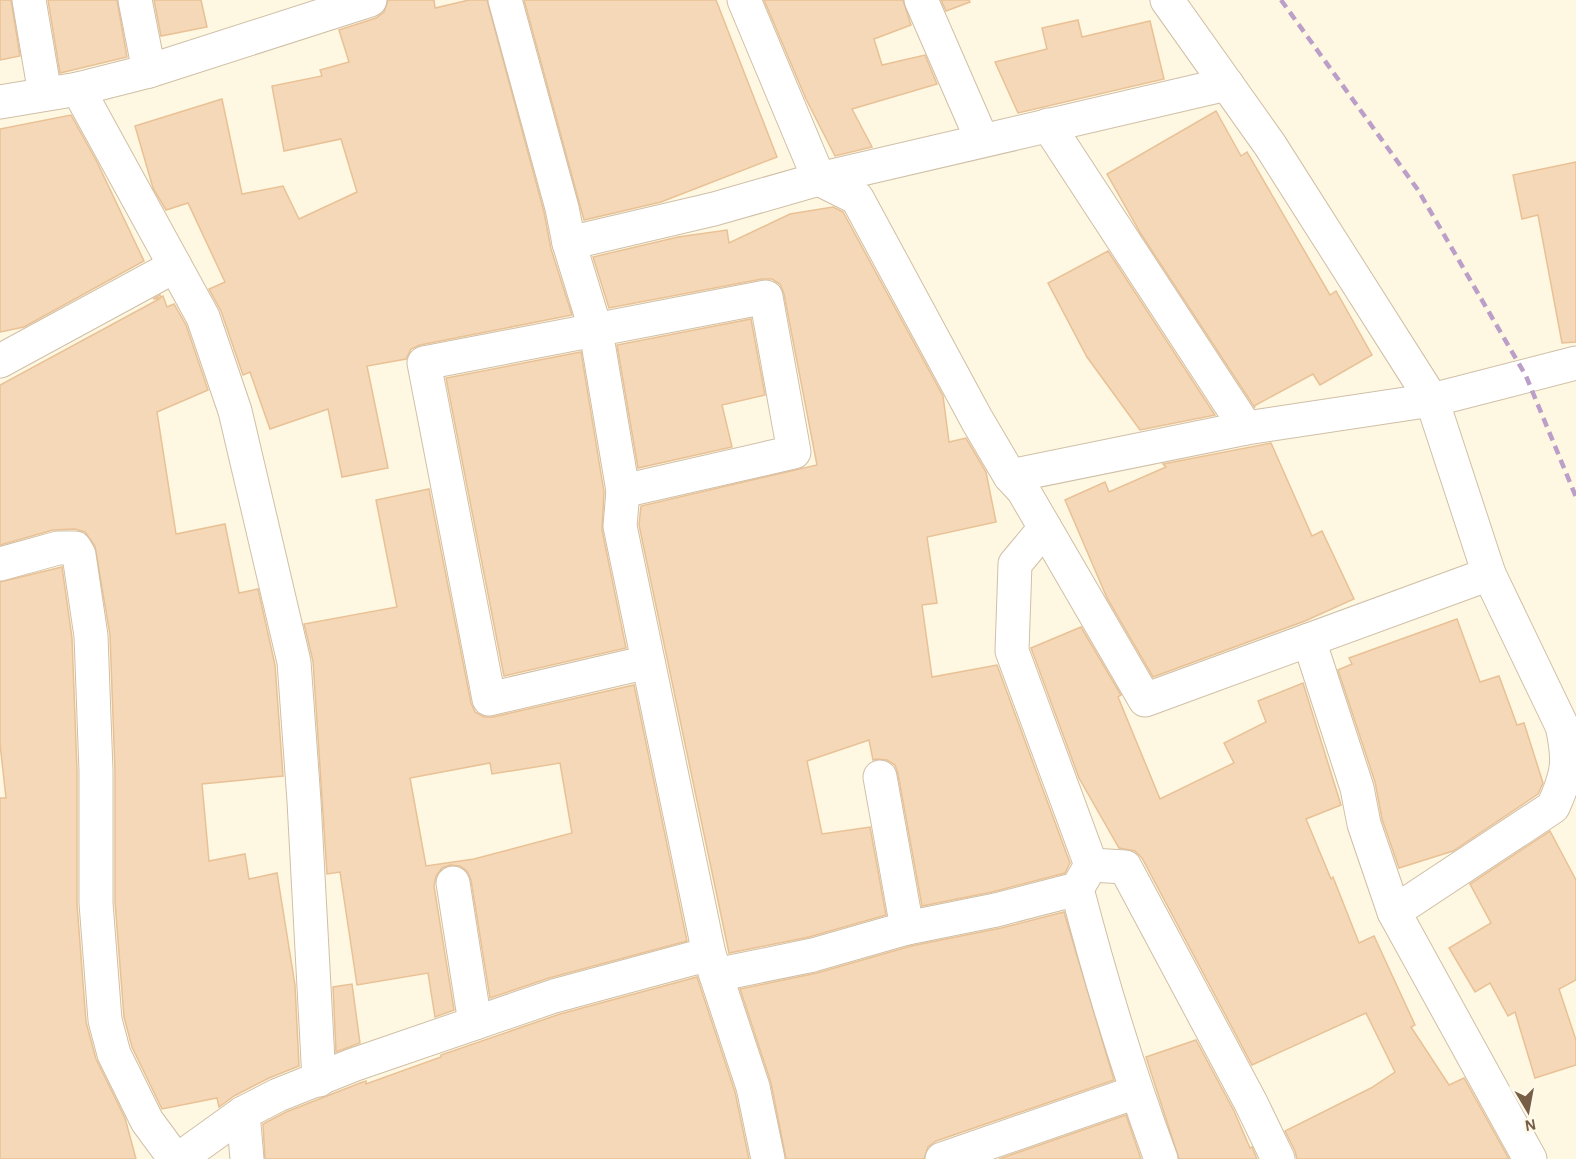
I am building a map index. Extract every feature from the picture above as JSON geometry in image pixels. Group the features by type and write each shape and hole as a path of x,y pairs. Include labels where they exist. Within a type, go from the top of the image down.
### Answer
{"street":[{"path":"29,0 45,94"},
{"path":"135,0 149,71"},
{"path":"0,102 78,89 149,71 370,0"},
{"path":"505,0 562,208 569,243 596,331 623,491 620,526 648,663 712,965 753,1087 768,1159"},
{"path":"744,0 819,179 857,198 977,420 1010,476 1023,490 1145,700 1489,574"},
{"path":"921,0 982,140"},
{"path":"1167,0 1270,145 1432,400 1489,574 1562,726 1568,753 1565,782 1553,807 1394,912"},
{"path":"569,243 714,209 819,179 1227,84"},
{"path":"78,89 203,317 235,411 294,662 304,801 318,1080"},
{"path":"1048,125 1246,428"},
{"path":"0,361 175,266"},
{"path":"623,491 794,452 766,297 424,363 489,699 648,663"},
{"path":"1010,476 1246,428 1432,400 1576,363"},
{"path":"1045,528 1015,564 1012,651 1084,877 1102,985 1136,1092 1161,1159"},
{"path":"0,564 58,548 75,548 79,555 91,636 96,771 96,903 105,1020 114,1054 142,1111 177,1159 243,1113 278,1095 353,1065 554,996 712,965 813,955 908,928 996,910 1084,877 1125,867 1251,1103 1278,1159"},
{"path":"1309,640 1357,788 1364,824 1394,912 1530,1159"},
{"path":"880,777 908,928"},
{"path":"453,883 476,1023"},
{"path":"942,1159 1136,1092"},
{"path":"243,1113 247,1159"}],"building":[{"path":"0,0 11,0 20,56 0,60"},
{"path":"48,0 117,0 127,57 60,73"},
{"path":"154,0 201,0 207,27 161,36"},
{"path":"388,0 434,0 435,8 469,0 487,0 544,212 551,249 572,315 420,345 411,349 406,359 367,366 388,468 342,477 328,409 270,429 250,372 243,375 221,311 209,289 225,282 188,203 166,210 153,188 135,126 222,99 242,194 283,186 299,219 357,192 341,139 284,151 272,86 322,76 320,70 349,62 339,30 376,18 384,12"},
{"path":"524,0 716,0 777,157 661,202 584,220"},
{"path":"764,0 903,0 911,25 874,39 882,65 925,55 937,84 852,109 872,147 835,156 806,99"},
{"path":"941,0 969,0 970,2 946,11"},
{"path":"1078,20 1082,37 1150,21 1164,79 1018,113 995,62 1047,49 1042,28"},
{"path":"1216,111 1241,156 1247,152 1330,295 1336,291 1372,355 1320,385 1313,374 1254,406 1255,408 1141,234 1107,174"},
{"path":"71,115 97,162 144,261 24,327 0,332 0,129"},
{"path":"1576,162 1576,342 1562,343 1538,215 1522,219 1513,175"},
{"path":"833,207 843,212 943,396 949,442 966,438 986,472 996,522 927,537 937,603 922,605 932,677 997,665 1070,863 1065,873 992,892 922,906 898,774 895,765 887,760 873,760 869,740 807,761 822,834 870,827 886,915 809,937 729,953 639,525 641,506 817,465 784,294 780,284 772,279 762,279 609,308 593,257 678,237 727,230 729,243 790,214"},
{"path":"1108,251 1215,415 1140,430 1087,357 1048,283"},
{"path":"160,295 163,296 167,307 174,304 186,325 208,390 157,412 176,534 225,524 239,593 258,589 275,665 283,776 202,784 209,861 245,854 249,879 277,873 295,985 299,1066 269,1078 234,1096 219,1107 217,1098 162,1109 132,1047 124,1017 115,902 115,771 110,635 95,546 85,532 75,529 53,530 0,545 0,385 161,298 153,299"},
{"path":"751,319 765,395 722,405 732,447 638,468 617,345"},
{"path":"581,352 604,492 602,530 626,648 504,676 446,378"},
{"path":"1271,443 1312,536 1322,531 1354,599 1305,621 1153,677 1107,598 1065,500 1105,482 1109,492 1166,467 1163,464"},
{"path":"429,489 471,703 475,712 484,717 493,717 634,685 687,941 549,978 490,998 471,880 467,871 460,866 450,865 442,868 436,876 434,886 454,1010 435,1017 428,973 357,985 340,872 327,874 313,661 304,624 397,607 376,500","holes":["490,763 492,774 560,763 572,833 474,859 426,866 410,778"]},
{"path":"62,567 72,638 77,771 77,904 86,1022 96,1059 125,1118 136,1159 0,1159 0,798 6,798 0,744 0,582"},
{"path":"1457,619 1480,682 1499,676 1517,725 1524,723 1543,783 1538,794 1453,851 1399,868 1382,819 1375,782 1338,670 1352,664 1349,658"},
{"path":"1081,627 1121,695 1118,697 1160,799 1234,763 1224,743 1266,722 1258,701 1303,683 1341,805 1306,819 1331,879 1333,877 1359,943 1374,936 1415,1025 1411,1027 1449,1085 1464,1078 1509,1159 1297,1159 1285,1131 1371,1088 1395,1072 1366,1013 1252,1065 1142,858 1135,851 1119,848 1079,778 1031,648"},
{"path":"1550,831 1576,880 1576,980 1559,989 1576,1040 1576,1065 1535,1078 1515,1012 1508,1016 1490,983 1475,992 1449,948 1491,923 1470,884"},
{"path":"1064,912 1114,1080 936,1141 928,1147 924,1159 786,1159 771,1083 740,989 817,973 911,946 1001,928"},
{"path":"697,977 735,1092 749,1159 265,1159 263,1124 286,1112 360,1083 366,1081 366,1084 441,1057 441,1055 560,1014"},
{"path":"352,984 360,1043 336,1052 333,987"},
{"path":"1196,1040 1257,1159 1179,1159 1146,1057"},
{"path":"1126,1115 1141,1159 999,1159"}],"railway":[{"path":"1281,0 1418,190 1526,376 1576,497"}]}
